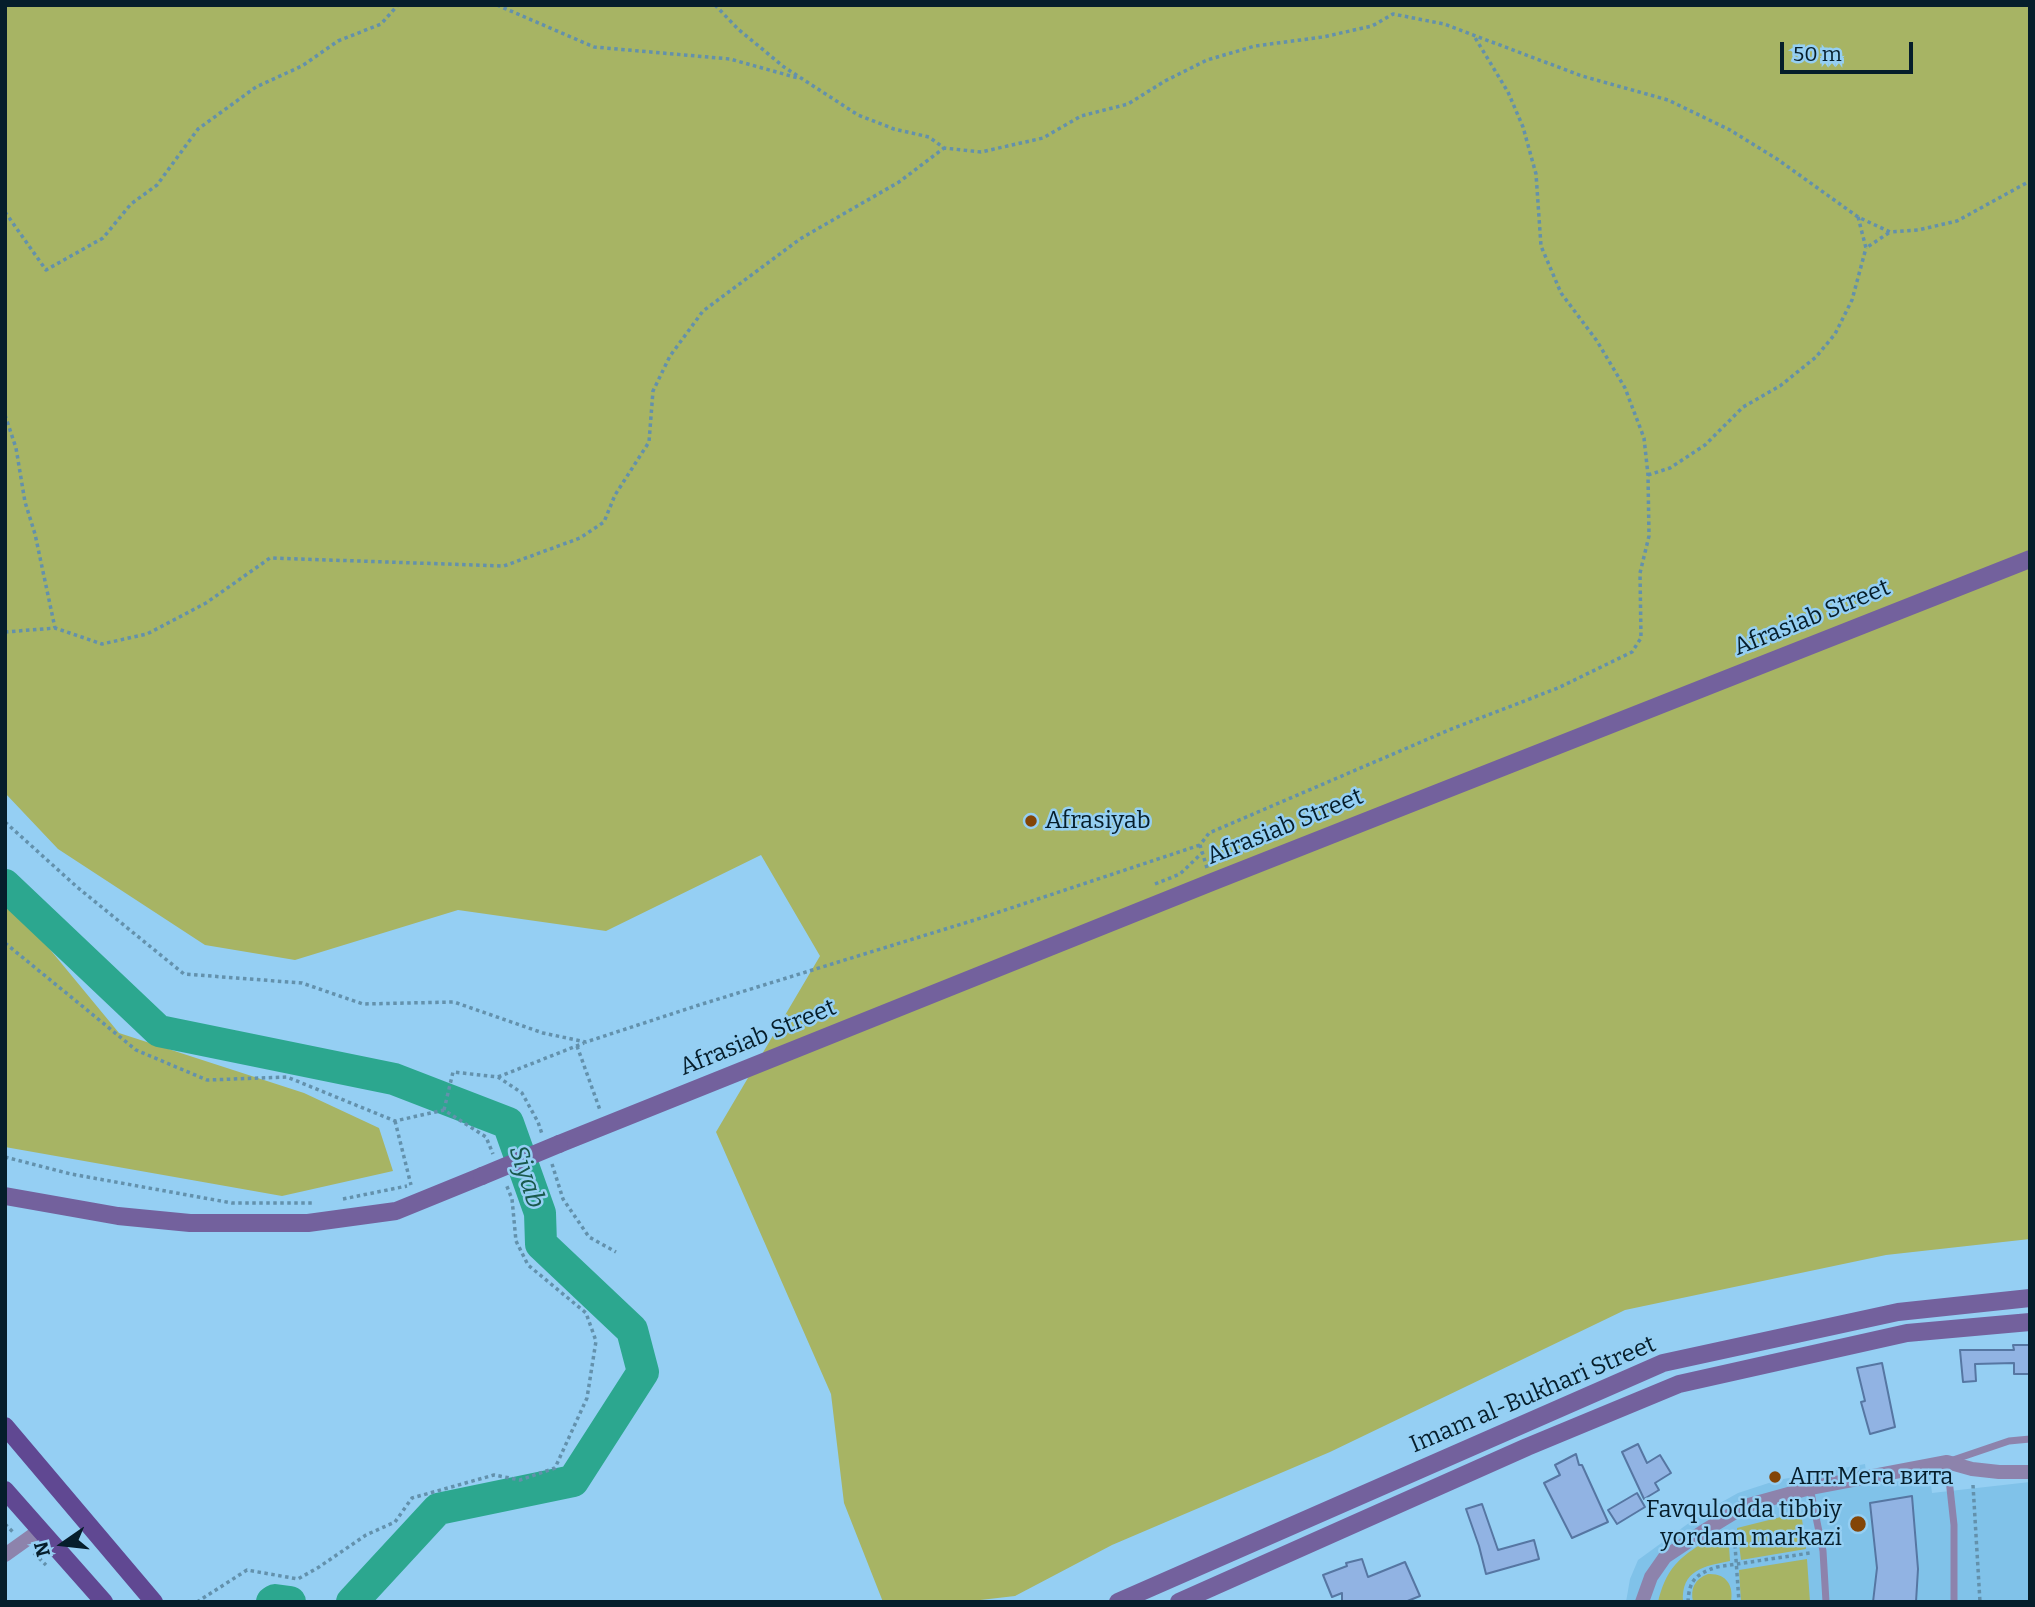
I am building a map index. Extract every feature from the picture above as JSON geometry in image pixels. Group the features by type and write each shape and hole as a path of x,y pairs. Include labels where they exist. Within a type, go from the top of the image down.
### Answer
{"main road":[{"path":"5,1426 154,1602"},
{"path":"5,1490 104,1602"}],"street":[{"name":"Afrasiab Street","path":"5,1196 118,1216 190,1223 309,1223 396,1211 1212,882 2030,559"},
{"name":"Imam al-Bukhari Street","path":"1118,1602 1663,1363 1898,1312 2030,1298"},
{"name":"Imam al-Bukhari Street","path":"1179,1602 1527,1447 1679,1384 1908,1333 2030,1322"},
{"path":"1642,1602 1651,1577 1665,1557 1745,1506 1810,1488 1947,1466 1999,1472 2030,1472"},
{"path":"5,1555 40,1530"}],"lane":[{"path":"1954,1602 1954,1525 1947,1466 2009,1441 2030,1439"},
{"path":"1810,1488 1823,1551 1826,1602"}],"path":[{"path":"5,212 46,270 103,238 131,204 157,185 198,129 256,87 302,66 338,41 381,23 398,5"},
{"path":"497,5 594,47 730,59 801,79"},
{"path":"716,5 738,29 801,79 858,115 894,130 929,137 944,148 981,152 1043,138 1081,116 1128,104 1165,80 1207,60 1255,46 1323,37 1372,26 1393,14 1444,24 1582,76 1668,100 1730,130 1777,159 1858,217 1890,232 1918,230 1957,221 2030,181"},
{"path":"498,1077 586,1042 981,918 1199,845 1209,833 1449,730 1558,688 1632,652 1641,638 1640,573 1649,536 1648,475 1644,438 1625,388 1597,341 1561,293 1541,246 1536,174 1523,127 1508,92 1473,34"},
{"path":"5,632 55,628 102,644 147,634 206,603 270,558 504,566 580,538 604,522 615,495 649,442 653,391 670,356 704,312 800,239 899,182 944,148"},
{"path":"1648,475 1670,468 1705,445 1743,407 1780,386 1816,357 1835,334 1852,300 1866,248 1858,217"},
{"path":"1866,248 1890,232"},
{"path":"5,415 16,449 25,502 35,534 55,628"},
{"path":"5,822 77,887 184,974 302,983 363,1004 454,1002 543,1033 586,1042"},
{"path":"1199,845 1212,882"},
{"path":"5,943 136,1050 207,1080 287,1077 395,1121 444,1109 486,1138 496,1162"},
{"path":"577,1046 603,1117"},
{"path":"444,1109 453,1072"},
{"path":"334,1201 411,1185 395,1121"},
{"path":"5,1157 71,1174 232,1203 321,1203"},
{"path":"197,1602 247,1570 298,1579 366,1535 395,1521 412,1498 494,1475 520,1479 555,1468 587,1398 596,1341 586,1313 528,1265 516,1241 512,1199 502,1174"},
{"path":"1972,1469 1980,1602"},
{"path":"1732,1513 1739,1602"},
{"path":"5,1524 49,1569"},
{"path":"1688,1602 1689,1588 1696,1577 1706,1571 1823,1551"}],"shaded area":[{"name":"Favqulodda tibbiy yordam markazi","path":"1865,1464 1868,1486 1930,1476 1932,1493 2030,1482 2030,1602 1626,1602 1630,1579 1638,1560 1704,1512 1738,1493 1778,1480"}],"green space":[{"name":"Afrasiyab","path":"5,5 2030,5 2030,1239 1886,1255 1625,1310 1330,1452 1112,1545 1015,1596 963,1602 883,1602 844,1503 831,1394 716,1132 820,956 761,855 606,931 458,910 295,960 205,945 58,849 5,793"},
{"path":"5,895 119,1033 304,1093 379,1128 393,1171 282,1196 5,1147"},
{"path":"1801,1512 1806,1549 1741,1560 1737,1528"},
{"path":"1728,1531 1730,1561 1703,1568 1690,1576 1683,1591 1683,1602 1658,1602 1666,1578 1680,1560 1699,1545"},
{"path":"1807,1559 1810,1602 1741,1602 1739,1570"},
{"path":"1708,1574 1720,1576 1727,1581 1731,1590 1731,1602 1693,1602 1694,1585"}],"building":[{"path":"2013,1345 2030,1345 2030,1374 2014,1374 2014,1363 1975,1364 1976,1381 1963,1382 1960,1350 2014,1350"},
{"path":"1882,1363 1895,1427 1870,1434 1861,1402 1865,1401 1857,1368"},
{"path":"1638,1444 1647,1463 1660,1455 1671,1473 1655,1483 1659,1490 1644,1499 1622,1452"},
{"path":"1576,1454 1608,1522 1572,1538 1544,1483 1560,1475 1555,1465"},
{"path":"1637,1493 1645,1507 1617,1524 1608,1510"},
{"path":"1912,1496 1918,1569 1916,1602 1873,1602 1877,1568 1870,1503"},
{"path":"1482,1504 1498,1550 1534,1540 1539,1559 1486,1574 1466,1509"},
{"path":"1362,1559 1368,1577 1405,1562 1420,1596 1405,1602 1342,1602 1342,1593 1332,1597 1323,1575 1347,1566 1346,1563"}],"waterway":[{"name":"Siyab","path":"5,885 159,1031 394,1079 508,1123 540,1213 541,1244 632,1330 643,1372 573,1481 438,1509 352,1602"},
{"name":"Siyab","path":"272,1602 290,1602"}],"place":[{"name":"Afrasiyab","path":"1031,821"},
{"name":"Апт.Мега вита","path":"1775,1477"},
{"name":"Favqulodda tibbiy yordam markazi","path":"1858,1524"}]}
